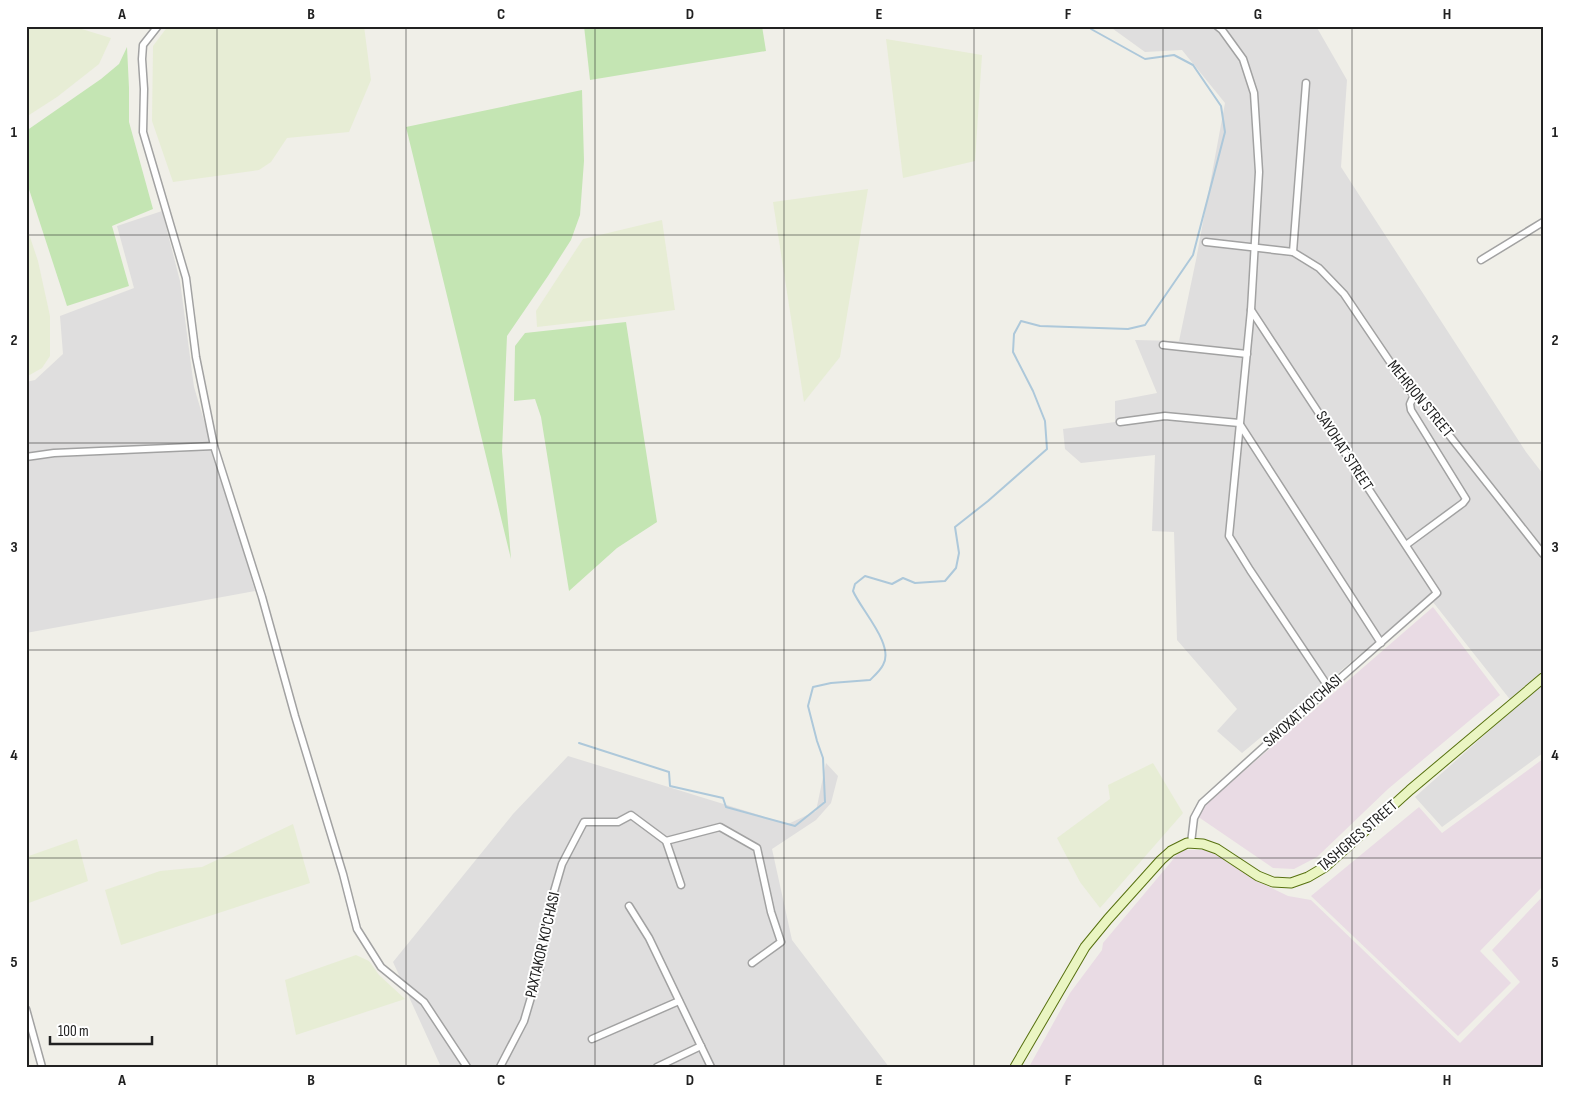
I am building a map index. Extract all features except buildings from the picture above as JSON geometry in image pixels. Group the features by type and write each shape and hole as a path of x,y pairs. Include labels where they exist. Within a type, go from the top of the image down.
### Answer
{"main road":[{"name":"TASHGRES STREET","path":"1191,843 1214,847 1258,876 1273,882 1291,883 1308,878 1325,866 1410,790 1543,678"},
{"path":"1015,1067 1086,947 1161,860 1175,848 1191,843"}],"street":[{"path":"158,26 143,45 143,132 186,278 196,357 214,446 264,605 295,716 343,874 357,929 381,967 424,1002 467,1067"},
{"path":"1222,28 1243,59 1254,93 1259,172 1251,310 1229,536 1328,688"},
{"path":"1292,252 1306,83"},
{"path":"1481,260 1543,222"},
{"name":"MEHRJON STREET","path":"1206,242 1292,252 1319,268 1344,294 1409,390 1423,402 1543,554"},
{"name":"SAYOHAT STREET","path":"1251,310 1406,545"},
{"path":"1163,345 1247,354"},
{"path":"1406,545 1466,499 1411,410 1410,404 1414,395"},
{"path":"1120,422 1165,416 1239,423"},
{"path":"1239,423 1381,643"},
{"path":"26,457 54,453 214,446"},
{"name":"SAYOXAT KO'CHASI","path":"1191,843 1194,818 1202,803 1328,688 1437,593 1406,545"},
{"name":"PAXTAKOR KO'CHASI","path":"500,1067 524,1020 540,967 546,919 562,864 584,822 618,822 632,815 666,841"},
{"path":"681,885 666,841 720,827 757,848 771,912 781,942 752,963"},
{"path":"629,906 649,938 710,1067"},
{"path":"592,1039 680,1001"},
{"path":"26,1009 42,1067"},
{"path":"657,1067 700,1046"}],"shaded area":[{"path":"1109,26 1316,26 1347,80 1341,167 1526,452 1543,474 1543,753 1442,827 1415,797 1516,707 1429,597 1242,753 1217,731 1237,709 1177,640 1174,532 1152,531 1155,455 1081,463 1065,449 1063,429 1115,422 1115,401 1157,393 1135,340 1179,341 1225,103 1182,50 1145,52"},
{"path":"162,211 180,281 194,387 255,591 26,633 26,382 35,380 63,354 60,316 134,288 117,226"},
{"path":"1433,607 1500,695 1388,789 1317,857 1294,869 1273,868 1197,816 1207,803"},
{"path":"568,756 788,824 816,811 826,763 838,776 831,803 816,820 772,849 792,940 889,1067 441,1067 393,962 513,814"},
{"path":"1543,759 1543,886 1480,951 1511,983 1458,1036 1311,896 1419,807 1442,833"},
{"path":"1181,850 1208,850 1259,882 1288,896 1311,900 1460,1043 1520,982 1492,950 1543,896 1543,1067 1029,1067 1070,993 1102,950 1103,943"}],"green space":[{"path":"26,26 72,26 111,38 99,64 57,97 26,117"},
{"path":"168,26 364,26 371,80 349,132 287,138 271,162 259,170 173,182 152,121 153,46"},
{"path":"584,26 762,26 766,51 590,80"},
{"path":"886,39 982,55 975,161 903,178"},
{"path":"127,47 129,122 153,209 112,226 129,286 67,306 26,180 26,131 101,79 119,64"},
{"path":"582,90 584,161 580,215 571,240 507,336 502,451 511,559 406,127"},
{"path":"868,189 840,357 804,402 773,202"},
{"path":"662,220 675,310 537,327 536,311 583,239"},
{"path":"26,225 38,261 50,316 50,356 42,368 26,377"},
{"path":"626,322 657,522 617,548 569,591 541,417 535,399 514,401 515,346 525,333"},
{"path":"1153,763 1183,813 1100,908 1080,882 1057,838 1110,799 1108,785"},
{"path":"293,824 310,883 121,945 105,890 160,871 202,867"},
{"path":"77,839 88,881 26,904 26,857"},
{"path":"356,955 369,961 379,975 405,999 296,1035 285,980"}],"waterway":[{"path":"579,743 669,772 670,786 723,798 726,807 795,826 825,802 823,758 808,706 813,687 831,683 870,680 882,667 885,657 881,638 853,591 855,584 865,576 892,584 903,578 915,583 945,581 956,568 959,553 955,527 988,501 1047,449 1045,421 1033,391 1013,352 1014,334 1021,321 1040,326 1128,329 1145,325 1193,255 1225,132 1221,106 1193,65 1174,55 1145,59 1091,29 1090,26"}]}
